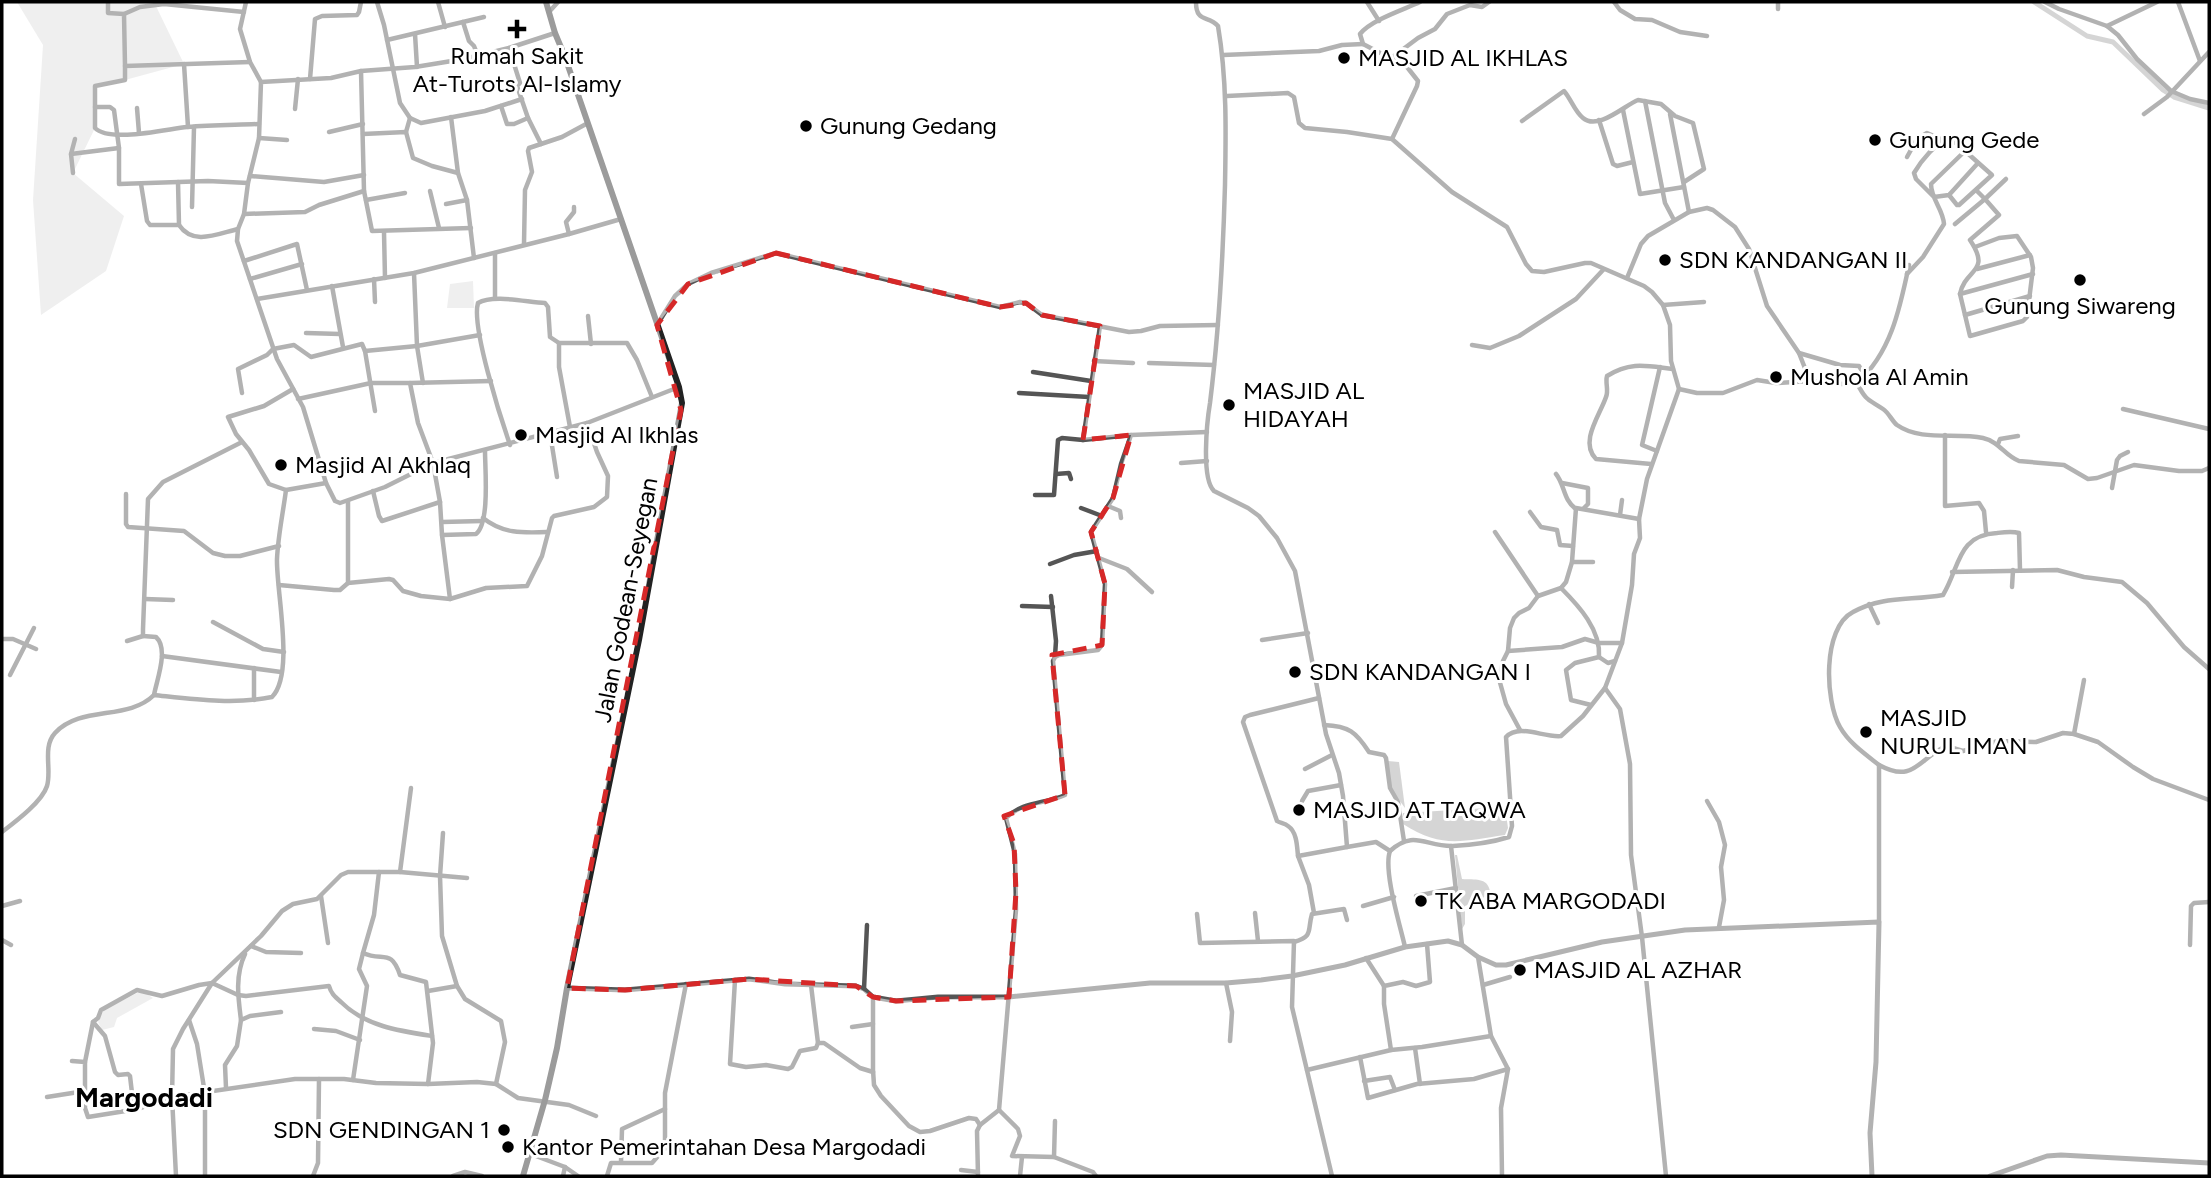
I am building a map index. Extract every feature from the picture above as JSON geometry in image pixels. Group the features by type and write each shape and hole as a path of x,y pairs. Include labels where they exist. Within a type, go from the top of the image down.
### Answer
{"main road":[{"name":"Jalan Godean-Seyegan","path":"523,1176 545,1100 642,626 681,410 679,387 546,2"}],"street":[{"path":"108,2 107,13 124,14 140,7 164,4 244,12"},
{"path":"246,2 240,29 250,62 261,82 259,138 237,241 273,349 303,407 326,483 337,503 373,491 432,463 587,423 679,387"},
{"path":"310,79 315,19 322,16 357,15 361,2"},
{"path":"377,2 400,103 410,118 421,123 522,99"},
{"path":"438,2 445,27"},
{"path":"550,12 558,2"},
{"path":"1196,2 1201,18 1219,26 1227,96 1223,263 1207,432 1208,481 1211,489 1254,512 1277,538 1298,579 1324,725 1341,785 1348,847"},
{"path":"1367,2 1380,21"},
{"path":"1363,44 1361,32 1420,2"},
{"path":"1390,59 1435,29 1447,14 1473,3 1482,6 1489,2"},
{"path":"1614,2 1620,10 1635,19 1651,20 1680,32 1707,36"},
{"path":"1778,2 1778,9"},
{"path":"2045,2 2107,26 2118,34 2137,59 2170,93 2209,103"},
{"path":"2107,26 2157,2"},
{"path":"2178,2 2200,61"},
{"path":"124,14 124,80 95,84 96,131 118,135 191,127 259,124"},
{"path":"387,40 484,17"},
{"path":"463,22 468,41 474,46 478,56"},
{"path":"261,82 331,78 361,71 417,67 478,56 555,33"},
{"path":"415,34 417,67"},
{"path":"1223,55 1319,51 1363,44 1407,67 1418,81 1392,139"},
{"path":"509,48 520,83 517,86 541,144"},
{"path":"2144,114 2170,93 2209,52"},
{"path":"125,66 250,62"},
{"path":"184,64 191,127 192,207"},
{"path":"361,71 365,191 372,231 471,228"},
{"path":"295,109 298,79"},
{"path":"1522,121 1564,91 1584,119 1599,120 1623,110 1634,101 1661,104 1670,113 1689,212"},
{"path":"1227,96 1288,93 1294,97 1299,123 1305,128 1392,139 1452,192 1507,227 1532,271 1544,272 1591,263 1653,292 1663,305 1670,325 1673,369 1678,389 1651,464 1639,519 1640,538 1634,554 1622,643 1605,688 1576,723 1561,736 1520,730 1511,732 1506,740 1513,826 1507,838 1451,846 1415,839 1404,841 1390,851 1388,858 1394,897 1405,947"},
{"path":"1645,101 1662,191 1674,220"},
{"path":"500,106 507,124 528,118"},
{"path":"95,107 112,108 118,135 119,184 192,181 248,183"},
{"path":"137,108 139,134"},
{"path":"1623,110 1640,194 1684,185 1704,167 1692,122 1670,113"},
{"path":"451,117 458,173 467,200 474,258"},
{"path":"410,118 406,132 413,158 458,173"},
{"path":"1599,120 1613,164 1617,166 1633,162"},
{"path":"524,244 525,190 532,177 528,151 588,123"},
{"path":"329,132 363,124"},
{"path":"363,134 406,132"},
{"path":"1907,158 1917,139 1927,133 1943,140"},
{"path":"259,138 287,140"},
{"path":"1934,197 1916,179 1914,173 1943,140 1950,138 1992,174 1959,205 1949,195"},
{"path":"73,173 71,154 75,139"},
{"path":"71,154 119,148"},
{"path":"1907,274 1923,257 1944,224 1931,184 1965,151"},
{"path":"1934,197 1949,195 1978,163"},
{"path":"250,176 324,182 364,175"},
{"path":"1955,224 2006,180"},
{"path":"178,183 178,225 183,232 193,237 238,229"},
{"path":"141,184 148,223 178,225"},
{"path":"1975,247 1998,238 2017,236 2030,255 2033,274 2027,317 2023,321 1970,336 1960,295 1961,288 1979,261 1970,240 1999,215 1976,190"},
{"path":"244,214 305,212 318,205 365,191"},
{"path":"430,191 439,228"},
{"path":"366,200 405,193"},
{"path":"446,204 467,200"},
{"path":"569,234 566,222 574,212 574,207"},
{"path":"1627,278 1646,238 1689,212 1710,208 1737,230 1751,253 1767,306 1799,353 1810,381"},
{"path":"257,299 414,273 622,219"},
{"path":"384,232 385,278"},
{"path":"244,261 296,244 307,290"},
{"path":"495,252 495,297"},
{"path":"657,325 676,296 688,284 711,273 776,253 1000,307 1023,302 1042,315 1135,332 1160,326 1218,326"},
{"path":"1976,269 2030,255"},
{"path":"250,279 302,264"},
{"path":"1678,389 1697,393 1723,393 1757,380 1776,383 1857,383 1890,338 1909,265"},
{"path":"1472,345 1490,348 1519,336 1576,299 1603,270"},
{"path":"414,273 416,346 423,383"},
{"path":"1960,295 2033,274"},
{"path":"374,279 375,302"},
{"path":"332,286 343,347"},
{"path":"1965,315 2030,296"},
{"path":"510,445 491,382 481,335 477,306 484,300 495,297 547,304 551,339 559,343 627,343 652,397"},
{"path":"1663,305 1704,302"},
{"path":"588,316 591,344"},
{"path":"1083,440 1100,326"},
{"path":"306,333 340,334"},
{"path":"365,351 481,335"},
{"path":"559,343 559,367 570,427"},
{"path":"242,393 238,369 267,355 273,349 294,345 311,357 362,344 375,411"},
{"path":"1799,353 1840,365 1859,366 1865,375"},
{"path":"1094,361 1133,363"},
{"path":"1149,363 1214,365"},
{"path":"1651,464 1596,459 1590,452 1589,443 1598,411 1607,395 1607,376 1642,364 1673,369"},
{"path":"1657,450 1642,445 1660,367"},
{"path":"1034,372 1091,381"},
{"path":"298,399 371,383 491,382"},
{"path":"410,383 440,502 450,598"},
{"path":"1857,383 1866,398 1886,412 1897,425 1923,434 1983,438 1998,444 2019,461 2064,465 2088,479 2134,465 2179,471 2203,471 2209,468"},
{"path":"293,388 264,406 229,415 236,435 269,484 286,490 326,483"},
{"path":"1019,393 1089,397"},
{"path":"2123,409 2209,429"},
{"path":"279,585 340,590 348,583 389,579 403,591 421,596 450,598 486,588 527,586 542,556 550,522 554,516 594,507 607,496 608,476 587,423"},
{"path":"1035,495 1054,495 1059,439 1083,440 1207,432"},
{"path":"550,433 557,477"},
{"path":"1055,657 1098,650 1101,647 1105,595 1099,558 1091,532 1115,493 1131,435"},
{"path":"1945,435 1945,506 1979,503 1984,512 1986,533"},
{"path":"1998,444 2000,439 2018,436"},
{"path":"143,636 148,499 163,482 242,442"},
{"path":"442,535 479,532 485,506 485,451"},
{"path":"2112,488 2114,470 2120,456 2128,452"},
{"path":"1181,463 1207,461"},
{"path":"1056,474 1069,473 1071,479"},
{"path":"1556,474 1562,483 1566,499 1576,509 1639,519"},
{"path":"1562,483 1588,488 1588,504 1583,509"},
{"path":"2,832 44,793 48,780 48,749 52,736 65,724 84,717 141,705 155,695 254,700 275,695 284,652 277,561 286,490"},
{"path":"373,491 382,521 440,502"},
{"path":"126,494 127,526 184,531 213,552 225,556 240,556 279,546"},
{"path":"348,500 348,583"},
{"path":"1620,515 1622,500"},
{"path":"1108,506 1120,511 1121,518"},
{"path":"1081,508 1102,516"},
{"path":"1520,730 1506,704 1499,679 1508,651 1510,628 1519,612 1529,608 1538,596 1561,588 1566,582 1572,562 1576,509"},
{"path":"1530,512 1541,527 1558,531 1560,544 1573,546"},
{"path":"442,522 483,519 507,531 548,532"},
{"path":"1495,532 1538,596"},
{"path":"2020,570 2019,533 1986,533 1968,543 1952,572 1945,593 1941,596 1891,599 1869,604 1845,617 1835,630 1830,648 1831,690 1834,712 1841,729 1860,750 1879,765 1892,772 1903,773 1912,770 1946,746 1964,751 1998,741 2036,742 2063,733 2074,734 2098,742 2153,779 2209,800"},
{"path":"1050,564 1074,555 1097,551"},
{"path":"1099,558 1127,569 1152,592"},
{"path":"1572,562 1593,562"},
{"path":"2012,587 2013,570"},
{"path":"1952,572 2057,570 2122,582 2147,603 2184,647 2209,669"},
{"path":"1561,588 1586,615 1599,643 1599,657"},
{"path":"961,1170 978,1174 976,1131 999,1110 1016,892 1015,854 1006,818 1027,805 1062,797 1066,793 1053,665 1055,657 1051,596"},
{"path":"145,599 173,600"},
{"path":"1869,604 1878,624"},
{"path":"1022,606 1053,607"},
{"path":"213,622 263,649 284,652"},
{"path":"10,675 33,628"},
{"path":"1262,640 1308,633"},
{"path":"127,641 143,636 159,639 162,644 155,695"},
{"path":"2,639 13,639 36,649"},
{"path":"1508,651 1562,647 1585,639 1599,643 1622,643"},
{"path":"162,656 281,672"},
{"path":"1591,705 1571,700 1566,670 1574,663 1599,657 1608,663 1615,660"},
{"path":"254,668 254,700"},
{"path":"2074,734 2084,680"},
{"path":"1605,688 1620,709 1630,764 1631,855 1643,937 1666,1176"},
{"path":"1197,915 1200,943 1294,942 1308,936 1311,916 1314,913 1296,840 1287,825 1276,821 1243,722 1250,715 1319,698"},
{"path":"1324,725 1343,727 1356,733 1369,752 1384,755 1391,788 1399,808 1404,841"},
{"path":"1304,769 1332,755"},
{"path":"1872,1176 1870,1133 1880,922 1879,765"},
{"path":"1302,801 1308,791 1341,785"},
{"path":"400,873 411,788"},
{"path":"1707,801 1719,822 1725,845 1721,867 1724,900 1718,928"},
{"path":"443,832 440,876 442,936 457,986 465,999 502,1021 505,1042 496,1084"},
{"path":"1298,856 1376,842 1390,851"},
{"path":"1451,846 1462,945"},
{"path":"176,1176 172,1097 173,1049 212,983 288,907 321,896 341,875 348,872 467,878"},
{"path":"353,1080 367,986 359,969 374,915 379,872"},
{"path":"1416,896 1455,888"},
{"path":"321,896 328,943"},
{"path":"1363,906 1394,897"},
{"path":"2,906 20,901"},
{"path":"2190,945 2192,904 2209,902"},
{"path":"1314,913 1344,909 1347,920"},
{"path":"1255,913 1258,941"},
{"path":"567,988 625,990 749,979 778,984 856,986 873,997 896,1001 938,997 1009,997 1150,983 1226,983 1292,976 1345,965 1405,947 1448,941 1462,945 1478,957 1496,965 1506,965 1602,942 1718,928 1880,922"},
{"path":"864,989 867,925"},
{"path":"2,940 11,945"},
{"path":"1294,942 1292,1007 1332,1176"},
{"path":"1384,986 1403,982 1416,986 1430,982 1427,944"},
{"path":"249,948 266,953 301,953"},
{"path":"226,1088 225,1065 237,1046 241,1020 238,995 241,963 249,948"},
{"path":"363,953 394,960 400,975 426,982 432,1036 428,1084"},
{"path":"1478,957 1491,1036 1508,1069 1501,1108 1502,1176"},
{"path":"1366,958 1384,986 1391,1050"},
{"path":"1482,985 1510,977"},
{"path":"735,980 730,1064 746,1067 766,1065 788,1069 792,1067 800,1051 816,1048 818,1043 811,985"},
{"path":"432,1036 363,1020 332,995 329,986 238,995 212,983 162,996 132,991 104,1007 93,1022 85,1062 85,1108 87,1117 136,1110 172,1097 205,1094 226,1088 295,1079 319,1079 376,1083 496,1084 518,1097 569,1105 596,1116"},
{"path":"1226,983 1231,1012 1230,1041"},
{"path":"607,1176 609,1165 613,1162 652,1163 665,1148 665,1093 686,984"},
{"path":"428,991 457,986"},
{"path":"873,997 874,1085 881,1096 916,1130 926,1132 969,1118 976,1119 981,1125"},
{"path":"241,1020 281,1012"},
{"path":"189,1019 197,1044 205,1094 205,1176"},
{"path":"93,1022 105,1036 116,1074 130,1076 136,1110"},
{"path":"852,1027 873,1024"},
{"path":"314,1029 336,1031 360,1040"},
{"path":"1307,1070 1391,1050 1491,1036"},
{"path":"818,1043 824,1043 864,1071 873,1072"},
{"path":"1415,1048 1420,1084"},
{"path":"1360,1057 1368,1098 1420,1084 1474,1079 1508,1069"},
{"path":"72,1061 85,1062"},
{"path":"1364,1081 1390,1077 1396,1090"},
{"path":"313,1176 318,1163 319,1079"},
{"path":"47,1097 85,1091"},
{"path":"621,1163 621,1130 665,1110"},
{"path":"999,1110 1018,1129 1020,1136 1011,1154 1014,1157 1054,1157 1093,1172 1096,1176"},
{"path":"1054,1157 1055,1121"},
{"path":"665,1148 681,1150"},
{"path":"528,1153 565,1167 578,1176"},
{"path":"1990,1176 2047,1156 2061,1154 2209,1163"},
{"path":"1020,1176 1022,1157"},
{"path":"563,1176 565,1167"},
{"path":"453,1176 464,1172 482,1176"}],"highlighted area":[{"path":"776,253 1000,307 1026,303 1042,315 1100,326 1083,440 1131,435 1113,498 1091,532 1105,584 1102,645 1052,655 1065,795 1004,816 1014,844 1016,892 1009,997 896,1001 873,997 856,986 749,979 625,990 567,988 681,410 657,325 688,284"}],"shaded area":[{"path":"17,2 154,2 184,64 125,80 97,84 95,128 73,173 124,216 106,271 41,315 33,200 43,45"},
{"path":"473,281 474,308 447,308 450,284"},
{"path":"1388,761 1399,762 1405,808 1391,789"},
{"path":"1505,807 1508,828 1505,835 1464,841 1441,840 1403,824 1403,813"},
{"path":"1455,855 1462,879 1483,881 1490,891 1482,899 1465,906 1465,924 1462,929"},
{"path":"137,993 145,993 153,998 117,1018 114,1027 102,1030 98,1022 104,1010"}],"waterway":[{"path":"2034,2 2087,36 2113,42 2163,90 2174,97 2209,108"}],"place":[{"name":"Rumah Sakit At-Turots Al-Islamy","path":"517,29"},
{"name":"MASJID AL IKHLAS","path":"1344,58"},
{"name":"Gunung Gedang","path":"806,126"},
{"name":"Gunung Gede","path":"1875,140"},
{"name":"SDN KANDANGAN II","path":"1665,260"},
{"name":"Gunung Siwareng","path":"2080,280"},
{"name":"Mushola Al Amin","path":"1776,377"},
{"name":"MASJID AL HIDAYAH","path":"1229,405"},
{"name":"Masjid Al Ikhlas","path":"521,435"},
{"name":"Masjid Al Akhlaq","path":"281,465"},
{"name":"SDN KANDANGAN I","path":"1295,672"},
{"name":"MASJID NURUL IMAN","path":"1866,732"},
{"name":"MASJID AT TAQWA","path":"1299,810"},
{"name":"TK ABA MARGODADI","path":"1421,901"},
{"name":"MASJID AL AZHAR","path":"1520,970"},
{"name":"SDN GENDINGAN 1","path":"504,1130"},
{"name":"Kantor Pemerintahan Desa Margodadi","path":"508,1147"}],"district":[{"name":"Margodadi","path":"144,1097"}]}
